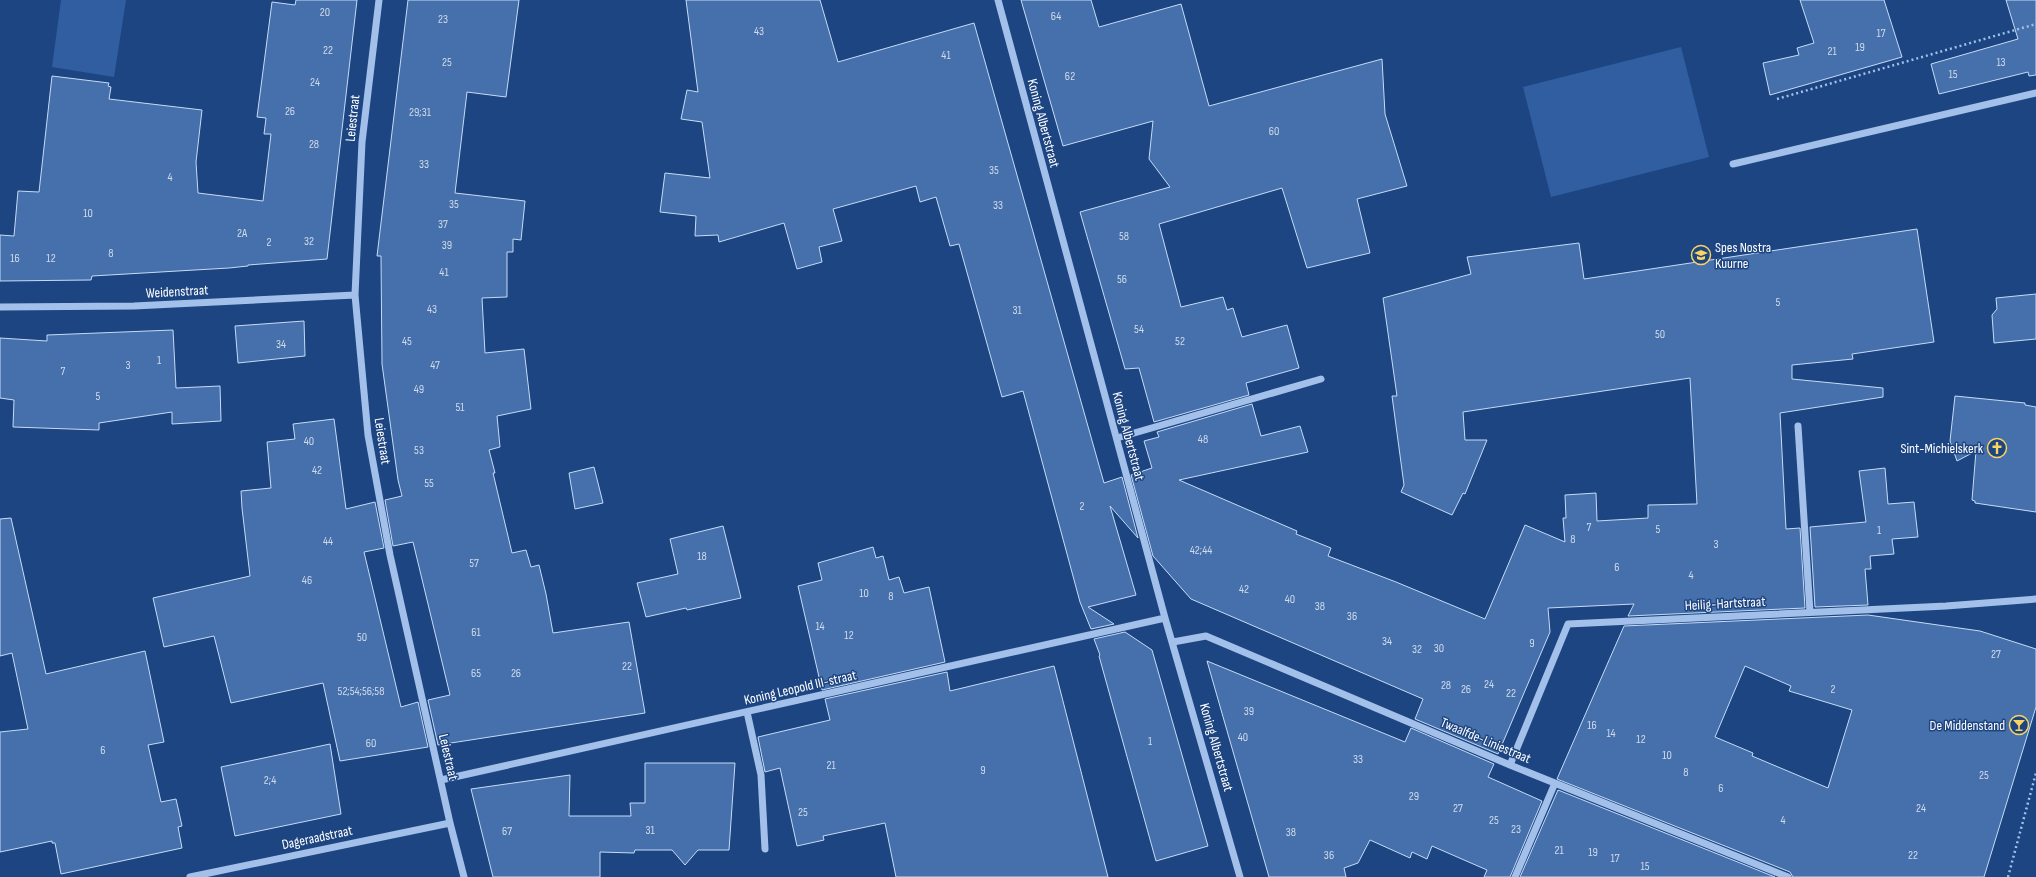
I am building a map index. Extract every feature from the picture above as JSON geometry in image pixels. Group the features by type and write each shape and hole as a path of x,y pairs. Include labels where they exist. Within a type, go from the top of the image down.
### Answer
{"street":[{"name":"Leiestraat","path":"379,0 362,142 355,295 368,435 390,555 450,823 464,877"},
{"name":"Koning Albertstraat","path":"998,0 1165,618 1240,877"},
{"path":"1733,164 2036,93"},
{"name":"Weidenstraat","path":"0,307 134,306 355,295"},
{"path":"1117,438 1321,379"},
{"path":"1798,426 1810,612"},
{"name":"Heilig-Hartstraat","path":"1510,765 1568,624 1946,606 2036,599"},
{"name":"Koning Leopold III-straat","path":"441,780 1165,618"},
{"name":"Twaalfde-Liniestraat","path":"1173,642 1206,636 1510,765 1788,877"},
{"path":"747,712 761,775 765,849"},
{"path":"1515,877 1555,783"},
{"name":"Dageraadstraat","path":"190,877 450,823"}],"path":[{"path":"1778,99 2036,24"},
{"path":"2008,877 2036,772"}],"shaded area":[{"path":"61,0 126,0 114,77 52,67"},
{"path":"1681,47 1709,157 1551,197 1523,87"}],"building":[{"path":"296,0 357,0 327,259 248,265 229,268 92,276 91,280 0,281 0,235 14,236 18,191 39,192 52,76 109,83 108,86 111,87 109,99 202,110 196,162 198,193 263,201 271,134 264,134 266,118 257,117 272,2 295,5"},
{"path":"408,0 519,0 506,97 467,92 455,193 525,201 521,240 513,239 513,252 507,252 507,297 482,298 485,353 524,349 531,409 497,416 500,447 489,450 495,473 493,473 512,553 526,550 531,567 539,565 553,633 629,622 645,713 438,745 428,700 450,695 413,542 393,546 385,500 402,496 398,480 382,364 381,256 377,256"},
{"path":"686,0 820,0 838,62 974,23 1104,483 1122,477 1138,538 1110,506 1136,595 1088,607 1114,624 1091,629 1080,602 1023,391 1002,397 959,244 950,246 936,197 920,202 916,186 833,209 842,241 819,247 822,262 797,269 784,223 719,242 718,235 695,236 696,216 660,212 665,173 710,178 702,122 681,119 687,90 698,92"},
{"path":"1021,0 1091,0 1099,27 1181,4 1209,106 1382,59 1385,114 1407,186 1357,199 1370,253 1307,268 1282,188 1159,224 1181,307 1223,297 1227,310 1233,308 1242,337 1287,325 1299,368 1246,383 1249,395 1154,422 1139,368 1125,369 1080,212 1170,187 1149,159 1153,121 1063,146"},
{"path":"1800,0 1884,0 1902,57 1770,95 1763,63 1799,55 1797,48 1814,43"},
{"path":"2006,0 2036,0 2036,75 2029,76 2028,72 1939,94 1931,64 2018,39"},
{"path":"1917,229 1934,342 1852,354 1853,359 1792,365 1792,379 1883,388 1883,397 1780,413 1786,529 1800,528 1805,608 1628,616 1634,604 1548,608 1550,632 1498,754 1415,719 1423,699 1191,599 1153,556 1131,475 1152,468 1144,441 1159,437 1157,432 1252,404 1261,436 1300,426 1308,452 1179,480 1297,531 1296,534 1331,548 1328,556 1485,619 1525,525 1565,542 1563,518 1566,518 1565,495 1596,493 1597,521 1648,518 1648,505 1697,504 1690,378 1463,412 1465,440 1487,440 1465,494 1463,493 1452,515 1401,492 1404,485 1392,396 1397,396 1383,298 1471,274 1467,257 1579,243 1584,279"},
{"path":"2036,294 2036,339 1994,343 1992,315 1997,309 1996,298"},
{"path":"304,321 305,356 238,363 235,326"},
{"path":"173,330 176,388 220,386 221,421 172,424 172,412 99,423 99,430 13,427 14,400 0,398 0,338 47,341 47,335"},
{"name":"Sint-Michielskerk","path":"1955,396 2025,403 2025,405 2036,407 2036,512 1975,503 1975,501 1972,500 1976,451 1957,461 1950,441"},
{"path":"334,419 346,509 375,502 384,548 364,552 401,707 418,702 428,747 340,761 323,683 231,703 214,636 164,647 153,598 250,576 241,491 271,488 267,442 295,439 293,424"},
{"path":"594,467 603,503 575,509 569,473"},
{"path":"1885,468 1888,504 1914,502 1918,537 1892,539 1894,554 1870,556 1871,569 1865,569 1868,605 1815,607 1810,527 1866,522 1859,471"},
{"path":"11,518 46,674 145,651 164,742 148,745 161,802 176,799 182,826 178,827 182,848 61,874 55,843 52,843 52,841 0,852 0,732 28,729 12,653 0,656 0,519"},
{"path":"723,526 741,598 646,617 637,583 678,574 670,539"},
{"path":"873,547 876,558 883,556 889,580 899,577 904,593 929,587 945,662 822,690 798,586 822,580 818,563"},
{"path":"1868,615 1980,631 2036,649 2036,707 1984,877 1793,877 1790,872 1557,779 1624,626","holes":["1745,666 1791,686 1789,691 1852,710 1828,788 1752,756 1753,753 1715,737"]},
{"path":"1125,632 1152,650 1208,846 1156,861 1099,656 1100,655 1094,639"},
{"path":"1207,661 1405,742 1411,728 1494,764 1488,777 1542,801 1510,877 1484,877 1487,870 1432,846 1427,859 1412,852 1410,858 1370,840 1358,863 1344,868 1346,877 1269,877"},
{"path":"1054,666 1108,877 896,877 885,823 823,836 824,840 797,846 780,768 765,772 758,737 830,720 825,699 947,672 950,691"},
{"path":"330,744 341,814 235,836 221,767"},
{"path":"645,763 735,763 729,850 698,850 685,865 672,850 635,850 634,853 600,852 600,877 493,877 471,789 570,775 569,816 631,816 630,803 645,803"},
{"path":"1558,790 1775,877 1520,877"}],"place":[{"name":"Spes Nostra Kuurne","path":"1701,255"},
{"name":"Sint-Michielskerk","path":"1997,448"},
{"name":"De Middenstand","path":"2019,725"}]}
